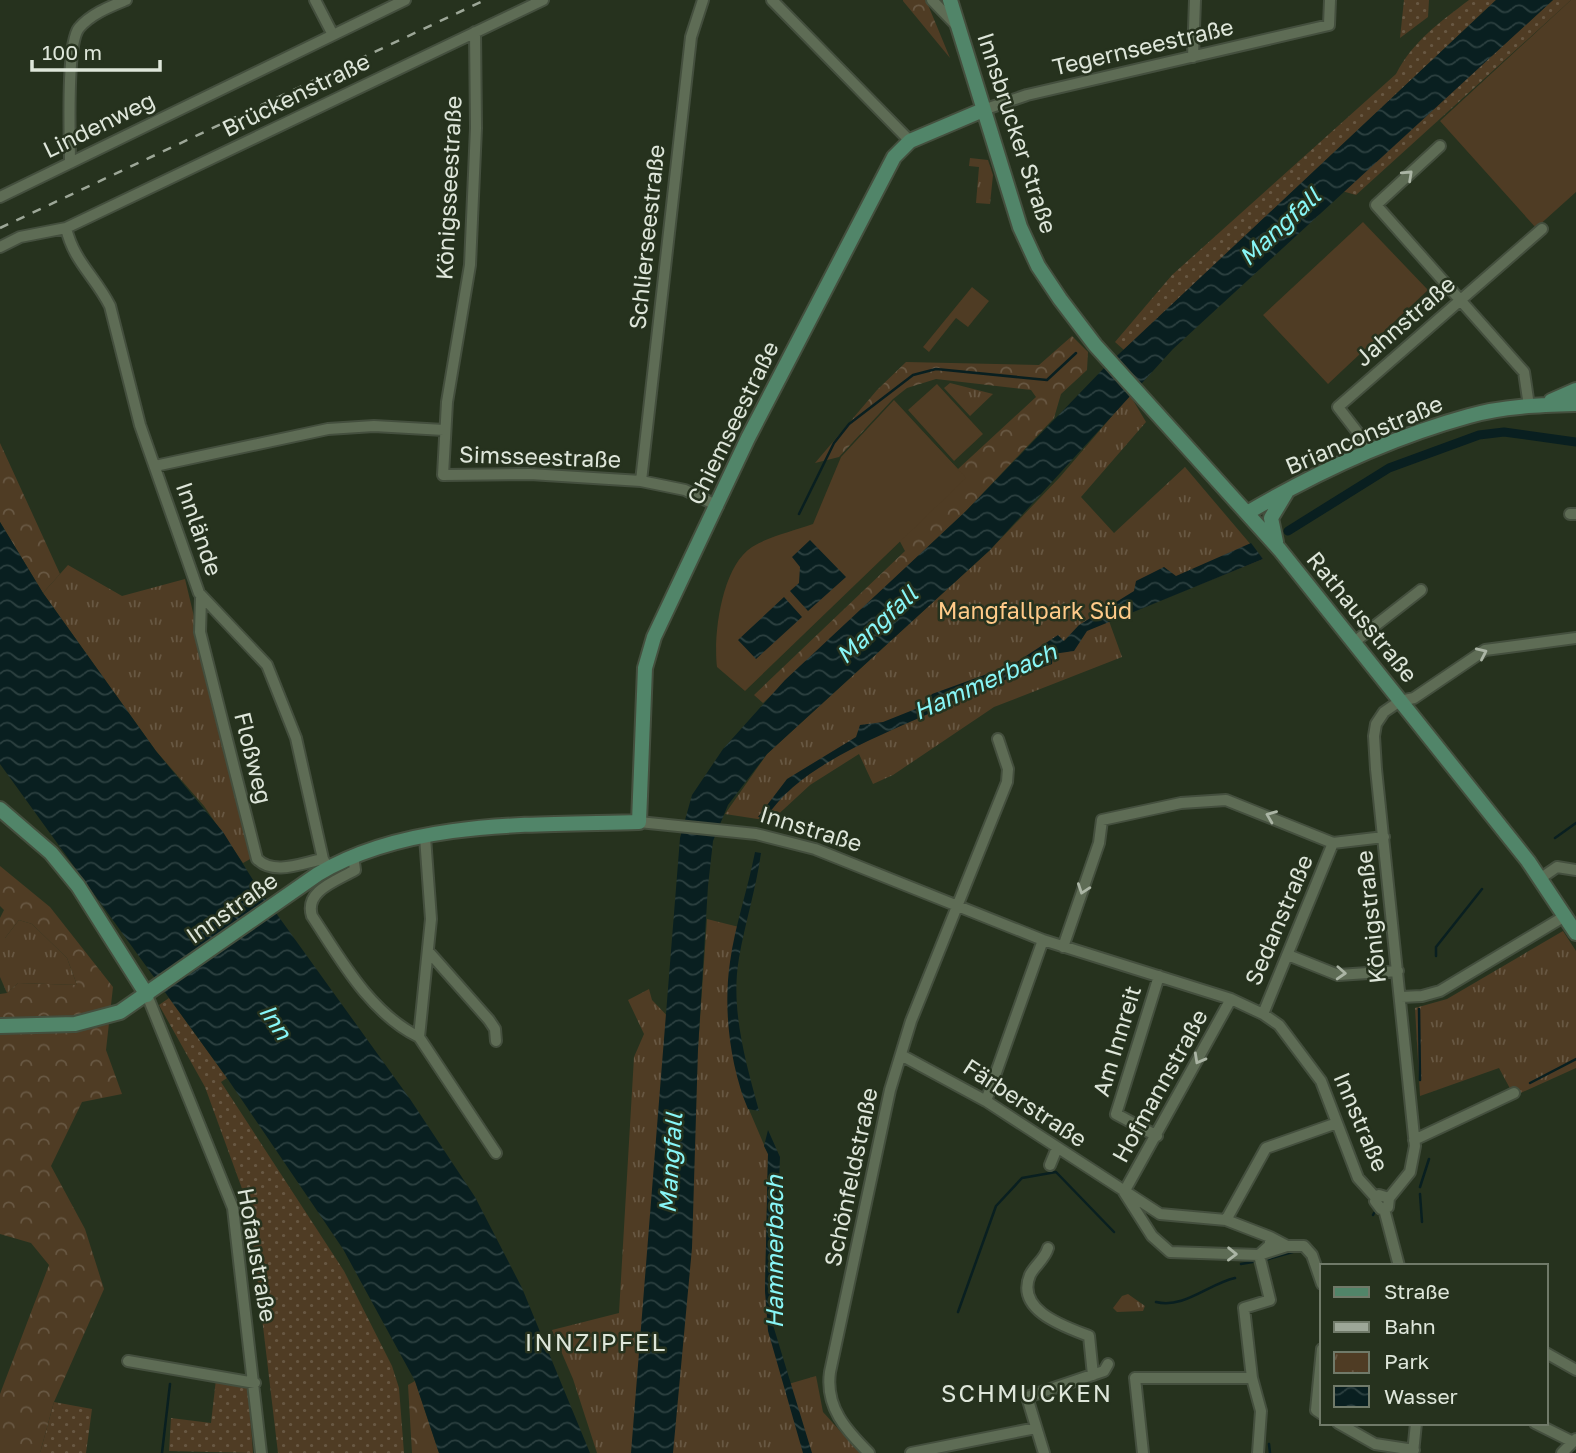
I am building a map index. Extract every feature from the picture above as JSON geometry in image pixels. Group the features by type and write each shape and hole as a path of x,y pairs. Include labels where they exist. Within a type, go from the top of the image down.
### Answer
{"main road":[{"name":"Innsbrucker Straße","path":"950,0 1025,240 1060,299 1096,345"},
{"name":"Chiemseestraße","path":"639,822 645,668 665,609 718,506 754,427 894,157 910,141 984,110"},
{"name":"Rathausstraße","path":"1096,345 1280,550 1541,878 1576,933"},
{"name":"Brianconstraße","path":"1536,406 1576,390"},
{"name":"Brianconstraße","path":"1247,513 1372,451 1471,415 1536,406 1576,404"},
{"path":"1280,550 1271,518 1287,492"},
{"path":"0,809 51,853 78,886 147,995"},
{"name":"Innstraße","path":"0,1026 92,1021 120,1012 283,899 326,863 385,844 542,823 639,822"}],"street":[{"path":"70,163 72,61 78,30 97,13 126,0"},
{"path":"315,0 332,33"},
{"name":"Lindenweg","path":"0,197 332,33 405,0"},
{"name":"Brückenstraße","path":"66,228 543,0"},
{"name":"Schlierseestraße","path":"641,481 691,37 703,0"},
{"path":"772,0 910,141"},
{"path":"932,0 960,29"},
{"path":"1193,57 1195,0"},
{"name":"Tegernseestraße","path":"984,110 1027,95 1329,25 1330,0"},
{"name":"Königsseestraße","path":"444,430 456,338 470,265 476,128 475,32"},
{"path":"1440,146 1376,205 1524,372 1536,406"},
{"path":"0,247 20,237 66,228"},
{"name":"Innlände","path":"66,228 71,249 101,288 110,306 121,358 201,598 267,665 296,738 326,863"},
{"name":"Jahnstraße","path":"1372,451 1338,407 1542,229"},
{"name":"Simsseestraße","path":"155,466 328,429 374,426 444,430 443,475 530,474 641,481 685,490 718,506"},
{"path":"1353,643 1421,590"},
{"name":"Floßweg","path":"201,598 200,632 257,859 270,867 279,868 326,863"},
{"path":"1400,701 1414,698 1485,650 1576,638"},
{"name":"Königstraße","path":"1389,1198 1410,1172 1414,1140 1374,736 1384,712 1400,701"},
{"name":"Schönfeldstraße","path":"869,1453 848,1432 834,1410 829,1380 874,1161 911,1021 1008,776 998,739"},
{"path":"1063,947 1099,843 1102,820 1181,803 1226,800 1334,843 1384,837"},
{"name":"Innstraße","path":"639,822 756,834 823,852 1043,940 1231,999 1263,1014 1279,1026 1321,1081 1361,1183 1376,1198"},
{"path":"419,1037 431,919 425,837"},
{"name":"Sedanstraße","path":"1263,1014 1334,843"},
{"path":"353,855 355,870 315,894 309,908 312,916 371,999 405,1030 419,1037 496,1153"},
{"path":"1541,878 1557,867 1576,870"},
{"path":"1401,996 1422,996 1440,991 1565,916"},
{"path":"986,1101 1043,940"},
{"path":"428,951 489,1020 495,1029 496,1041"},
{"path":"1288,955 1334,974 1398,971"},
{"name":"Am Innreit","path":"1157,1136 1116,1114 1159,976"},
{"name":"Hofaustraße","path":"147,995 233,1209 261,1453"},
{"name":"Hofmannstraße","path":"1124,1192 1231,999"},
{"name":"Färberstraße","path":"901,1055 986,1101 1160,1214 1226,1220 1287,1246"},
{"path":"1414,1140 1514,1093"},
{"path":"1226,1220 1266,1148 1337,1123"},
{"path":"1050,1165 1057,1148"},
{"name":"Färberstraße","path":"1124,1192 1152,1236 1176,1253 1260,1260 1287,1246 1304,1246 1311,1255 1320,1279"},
{"path":"1381,1194 1389,1198 1390,1205 1384,1209 1376,1206 1376,1198 1381,1194"},
{"path":"1384,1209 1398,1264"},
{"path":"1152,1236 1160,1214"},
{"path":"1258,1453 1261,1411 1252,1378 1244,1308 1270,1300 1260,1260 1270,1245 1270,1237"},
{"path":"1048,1248 1030,1275 1032,1301 1046,1317 1088,1336 1093,1375"},
{"path":"1548,1354 1576,1370"},
{"path":"128,1361 255,1383"},
{"path":"1044,1453 1027,1397 1104,1371 1108,1364"},
{"path":"1143,1453 1135,1378 1252,1378"},
{"path":"1319,1412 1320,1391"},
{"path":"1342,1425 1375,1444 1413,1452 1416,1425"},
{"path":"1539,1425 1575,1441 1562,1453"},
{"path":"911,1453 1036,1428"}],"green space":[{"path":"926,0 950,58 903,1"},
{"path":"1404,0 1429,0 1428,17 1400,38"},
{"path":"1469,0 1496,0 1124,350 1115,342 1172,275 1396,74 1419,42"},
{"path":"1553,0 1571,0 1356,195 1342,191"},
{"path":"1571,0 1576,0 1576,192 1536,228 1440,121"},
{"path":"970,158 988,160 993,175 990,204 976,203 979,167 969,166"},
{"path":"1363,222 1428,290 1328,384 1263,315"},
{"path":"972,287 989,301 968,327 956,318 929,352 923,347"},
{"path":"1072,336 1088,352 1087,370 1061,394 1054,418 966,511 763,703 754,695 905,551 897,536 891,451 923,432 958,469 1036,397 1031,390 936,379 907,388 893,399 839,457 815,463 877,390 906,362 1039,365"},
{"path":"950,383 993,394 970,416 944,388"},
{"path":"937,384 983,434 954,461 908,410"},
{"name":"Mangfallpark Süd","path":"1130,395 1146,422 1081,497 1114,533 1185,467 1263,559 1109,621 1122,657 994,707 893,775 873,784 859,754 810,785 771,821 725,814 767,754 990,550 1060,477"},
{"path":"894,400 966,478 745,691 717,667 718,620 733,569 742,556 759,543 813,524 841,457"},
{"path":"0,443 60,574 43,593 0,522"},
{"path":"68,565 122,596 185,579 252,858 243,863 204,806 156,751 43,593"},
{"path":"0,866 50,907 113,987 106,1050 122,1094 82,1102 51,1166 85,1229 104,1289 54,1402 40,1453 0,1453 0,1394 49,1265 31,1243 0,1234 0,994 7,993 18,983 77,985 67,958 32,924 19,920 5,938 0,938 0,918 4,910 0,906"},
{"path":"707,919 739,927 730,965 741,1091 768,1154 765,1291 785,1385 816,1376 823,1412 860,1453 597,1453 573,1379 552,1330 619,1313 634,1057 644,1034 628,1000 649,989 652,1000 698,1048"},
{"path":"19,920 32,924 67,958 77,985 18,983 7,993 0,977 0,938 5,938"},
{"path":"1563,931 1576,951 1576,1068 1514,1096 1499,1068 1420,1096 1415,1008 1447,999"},
{"path":"169,998 227,1078 221,1082 344,1271 392,1366 399,1388 404,1453 278,1453 249,1208 205,1087 159,1005"},
{"path":"1128,1294 1145,1306 1143,1311 1117,1312 1113,1308 1122,1296"},
{"path":"216,1379 248,1383 253,1453 169,1451 171,1418 211,1423"},
{"path":"415,1381 439,1453 412,1453 408,1385"},
{"path":"54,1402 92,1409 86,1453 40,1453"}],"water":[{"name":"Mangfall","path":"1496,0 1553,0 1173,349 990,550 767,754 728,805 713,841 708,886 698,1049 692,1248 673,1453 631,1453 680,838 692,795 723,749 785,680 966,511 1104,368"},
{"name":"Inn","path":"0,522 43,593 156,751 223,832 258,888 410,1099 475,1197 522,1288 590,1453 439,1453 415,1381 343,1249 227,1078 0,764"},
{"path":"810,540 846,577 808,611 790,591 799,583 800,567 792,557"},
{"path":"1251,543 1263,559 1087,631 1074,651 1053,654 1052,664 978,689 954,701 939,701 939,709 844,753 821,767 781,799 766,818 758,817 787,779 856,737 860,725 883,722 923,706 932,694 1012,665 1058,635 1064,641 1079,625 1134,591 1136,581 1164,567 1176,576"},
{"path":"784,597 802,617 756,659 738,640"},
{"path":"755,852 761,853 739,958 736,997 741,1036 759,1111 748,1109 742,1092 733,1056 727,999 732,948"},
{"path":"768,1130 780,1157 773,1325 812,1453 803,1453 768,1331 765,1291 768,1154 764,1146"}],"waterway":[{"path":"799,514 834,443 849,424 913,375 936,369 1047,380 1076,353"},
{"name":"Hammerbach","path":"1288,531 1389,468 1479,435 1504,432 1576,442"},
{"path":"1555,838 1576,823"},
{"path":"1436,956 1436,947 1482,889"},
{"path":"1419,1009 1420,1080"},
{"path":"1530,1083 1576,1059"},
{"path":"1420,1187 1429,1159"},
{"path":"958,1312 996,1206 1022,1178 1056,1172 1114,1232"},
{"path":"1420,1194 1422,1222"},
{"path":"1265,1260 1296,1251"},
{"path":"1241,1264 1258,1261"},
{"path":"1156,1302 1186,1299 1235,1278"},
{"path":"162,1453 170,1384"},
{"path":"1269,1444 1270,1453"}],"railway":[{"path":"0,228 485,0"}],"district":[{"name":"INNZIPFEL","path":"596,1343"},
{"name":"SCHMUCKEN","path":"1027,1394"}]}
